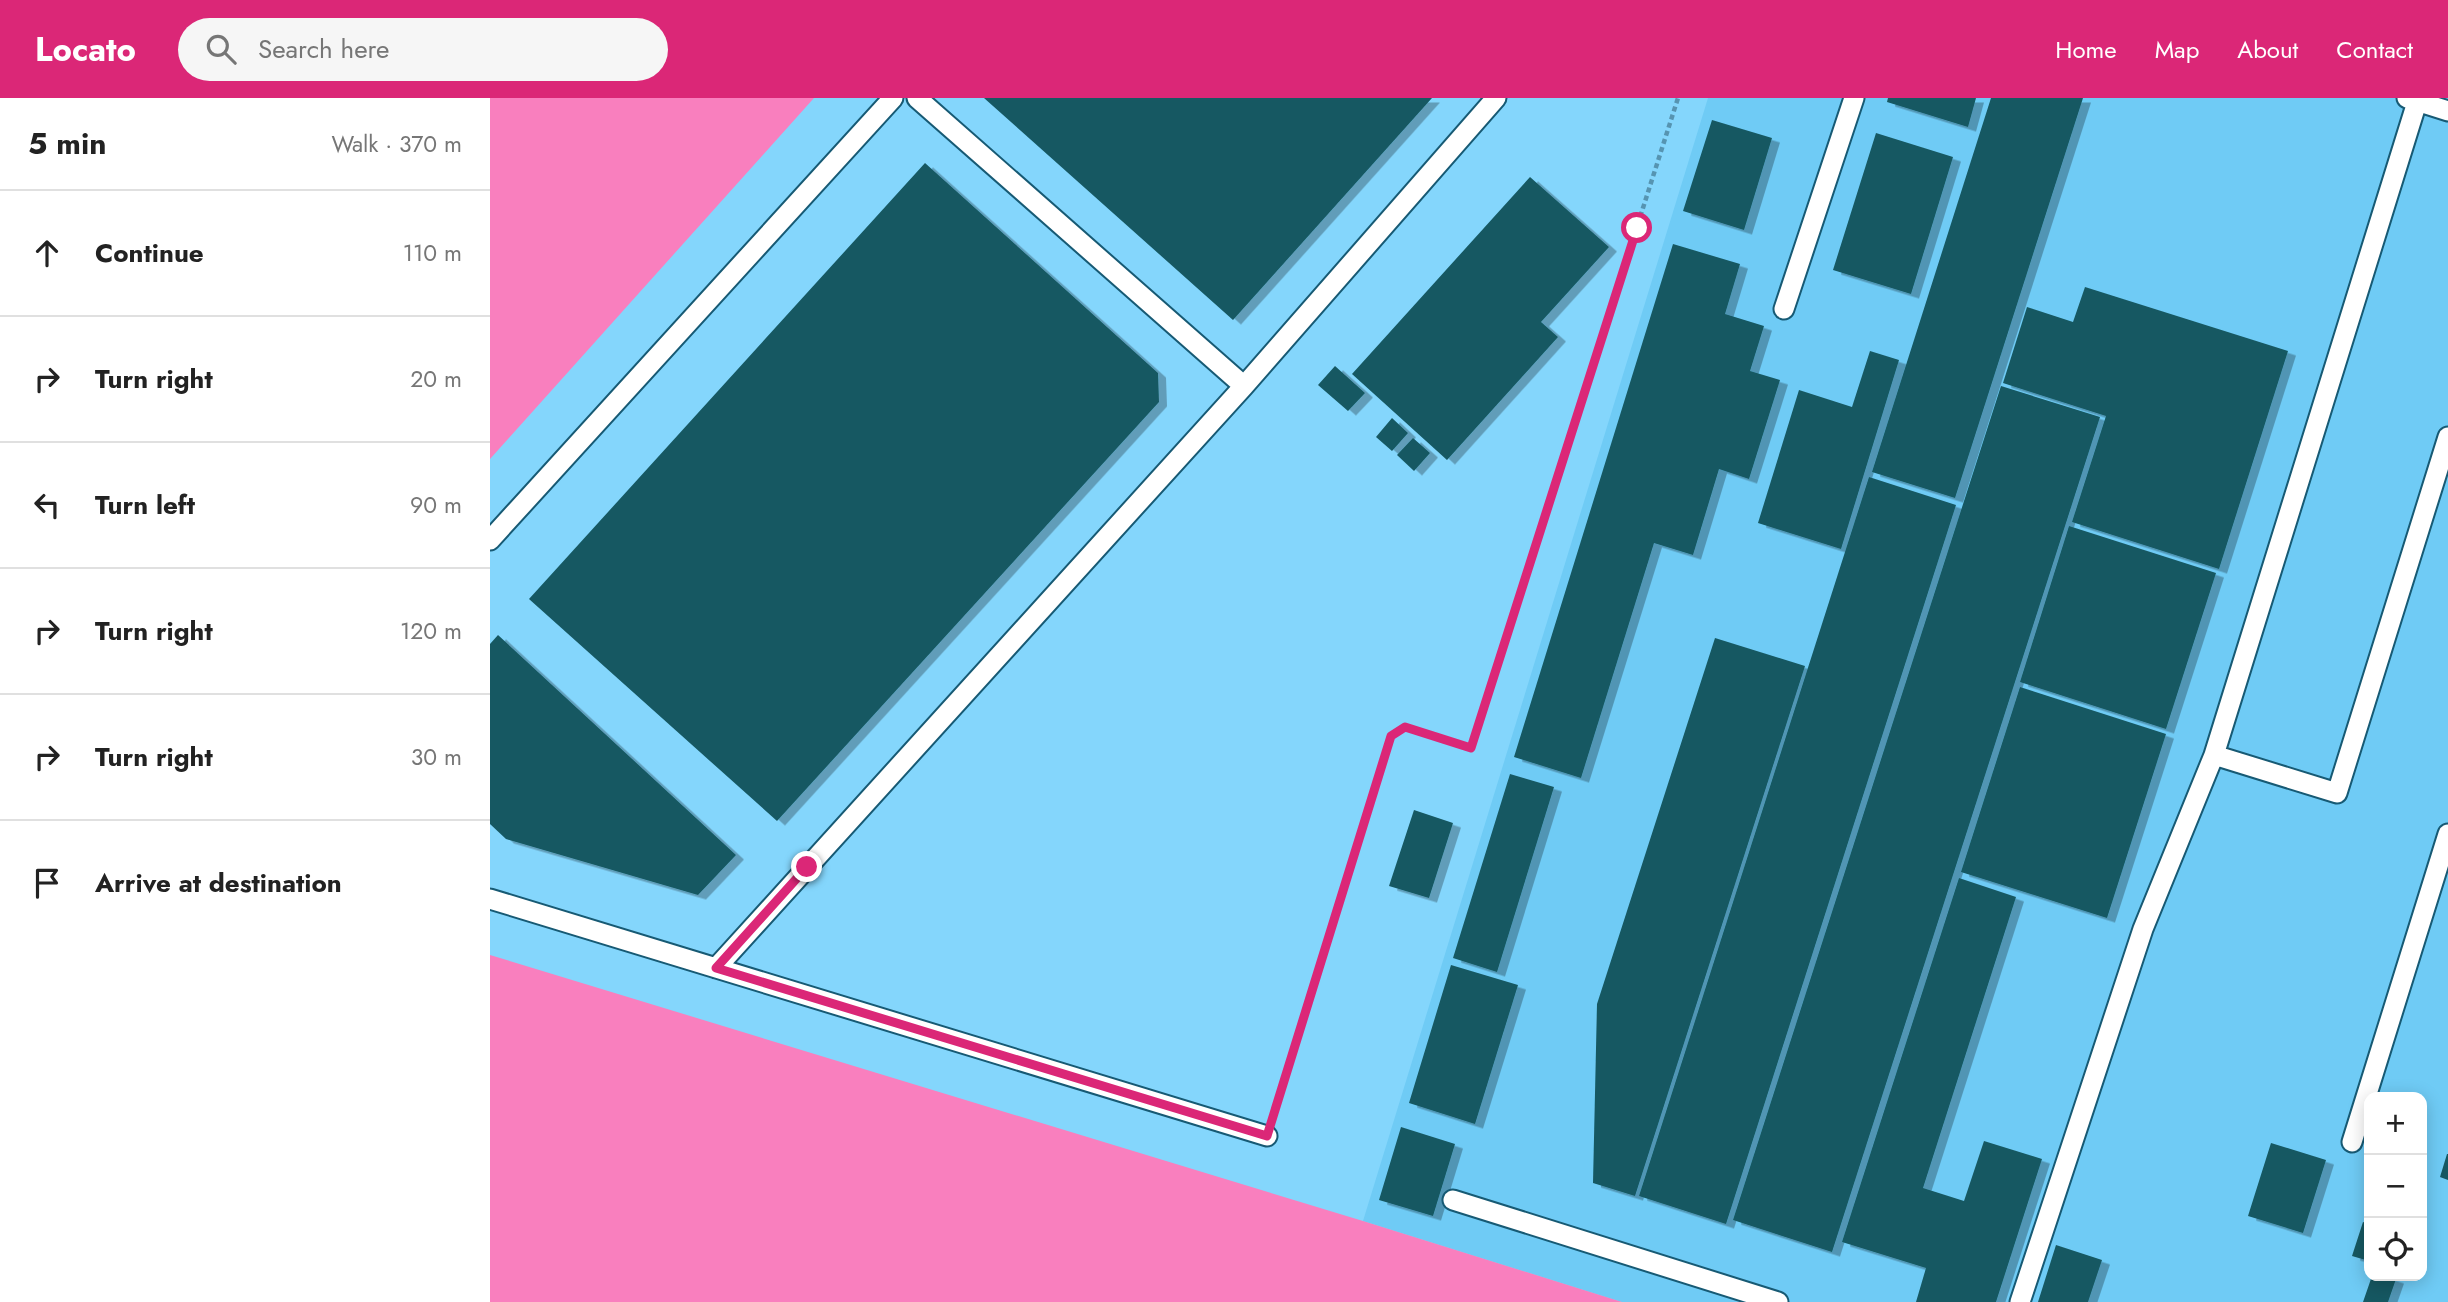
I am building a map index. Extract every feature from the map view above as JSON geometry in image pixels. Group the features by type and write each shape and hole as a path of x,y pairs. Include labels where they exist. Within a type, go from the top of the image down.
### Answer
{"lane":[{"path":"490,540 892,98"},
{"path":"917,98 1244,386"},
{"path":"716,968 1244,386 1496,98"},
{"path":"1784,309 1854,98"},
{"path":"2020,1302 2143,929 2214,755 2412,100 2448,111"},
{"path":"2214,755 2337,793 2448,437"},
{"path":"2352,1142 2448,834"},
{"path":"490,899 1267,1136"},
{"path":"1453,1200 1778,1302"}],"path":[{"path":"1267,1136 1391,736 1405,727 1471,748 1678,98"}],"shaded area":[{"path":"490,98 814,98 490,459"},
{"path":"1708,98 2448,98 2448,1302 1622,1302 1363,1221"},
{"path":"490,955 1363,1221 1622,1302 490,1302"}],"building":[{"path":"984,98 1432,98 1233,320"},
{"path":"1888,98 1976,98 1968,127 1887,102"},
{"path":"1991,98 2083,98 1955,498 1872,472"},
{"path":"1712,120 1772,138 1744,230 1683,211"},
{"path":"1876,133 1953,157 1911,294 1833,270"},
{"path":"925,163 1158,373 1159,402 777,821 529,599"},
{"path":"1530,177 1609,247 1541,322 1558,337 1447,460 1352,374"},
{"path":"1673,244 1740,264 1725,314 1764,326 1750,371 1780,380 1749,479 1719,469 1693,555 1654,543 1581,778 1514,757"},
{"path":"2085,287 2288,351 2219,569 2072,522 2106,416 2003,383 2027,307 2073,322"},
{"path":"1870,351 1899,360 1841,549 1758,523 1799,390 1852,407"},
{"path":"1335,366 1365,393 1348,411 1318,385"},
{"path":"2001,386 2100,417 1832,1252 1733,1220"},
{"path":"1392,418 1408,433 1392,451 1376,437"},
{"path":"1413,438 1430,453 1414,471 1397,455"},
{"path":"1869,477 1956,505 1726,1224 1639,1196"},
{"path":"2069,526 2216,573 2166,729 2020,682"},
{"path":"498,635 736,855 698,895 506,839 490,824 490,644"},
{"path":"1715,638 1805,666 1635,1196 1593,1183 1597,1004"},
{"path":"2020,687 2166,734 2107,918 1961,872"},
{"path":"1510,774 1554,787 1497,972 1453,958"},
{"path":"1414,810 1453,823 1429,898 1389,886"},
{"path":"1959,878 2016,897 1923,1188 1964,1201 1984,1141 2042,1159 1996,1302 1916,1302 1926,1268 1842,1242"},
{"path":"1451,965 1518,985 1475,1124 1409,1103"},
{"path":"1401,1127 1455,1144 1433,1216 1379,1200"},
{"path":"2271,1143 2326,1160 2303,1233 2248,1216"},
{"path":"2448,1154 2448,1180 2440,1177"},
{"path":"2363,1222 2364,1222 2364,1260 2352,1256"},
{"path":"2056,1245 2102,1260 2088,1302 2038,1302"},
{"path":"2370,1281 2395,1281 2388,1302 2363,1302"}],"route":[{"path":"807,867 716,968 1267,1136 1391,736 1405,727 1471,748 1637,228"}]}
